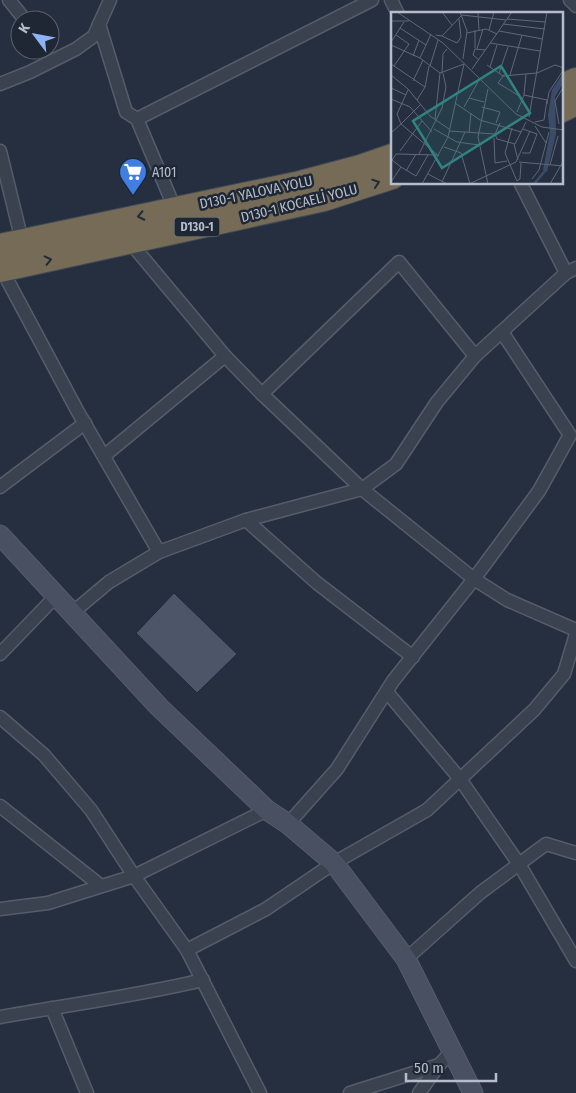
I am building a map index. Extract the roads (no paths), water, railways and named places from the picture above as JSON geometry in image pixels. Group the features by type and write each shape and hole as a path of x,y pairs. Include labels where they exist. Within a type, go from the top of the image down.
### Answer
{"highway":[{"path":"564,85 576,80"},
{"path":"564,109 576,103"},
{"name":"D130-1 YALOVA YOLU","path":"11,244 296,184 360,168 391,156"},
{"name":"D130-1 KOCAELİ YOLU","path":"1,270 324,199 391,177"}],"street":[{"path":"9,0 17,10"},
{"path":"60,53 76,49 94,36 110,0"},
{"path":"137,119 372,0"},
{"path":"391,0 397,12"},
{"path":"570,0 576,6"},
{"path":"100,24 126,112 137,119 175,209"},
{"path":"0,84 30,72 45,60"},
{"path":"0,151 11,244"},
{"path":"72,613 109,582 159,552 246,520 362,488 396,464 437,402 475,356 571,270 522,185"},
{"path":"129,242 225,356 262,394 362,488 474,579 507,600 576,632 564,674 534,710 428,810 334,863 266,909 187,950"},
{"path":"262,394 399,262 475,356"},
{"path":"1,270 84,423 159,552"},
{"path":"288,824 337,769 387,692 539,491 573,439 502,332"},
{"path":"104,456 225,356"},
{"path":"0,487 84,423"},
{"path":"246,520 317,583 413,657"},
{"path":"0,535 159,707 267,810 288,824 334,863 406,959 472,1093"},
{"path":"0,654 56,596"},
{"path":"387,692 460,779 519,864 576,961"},
{"path":"0,717 44,755 92,810 134,876 187,950 260,1093"},
{"path":"0,806 101,886"},
{"path":"0,909 48,903 134,876 267,810"},
{"path":"406,959 480,893 546,844 576,853"},
{"path":"0,1017 151,992 203,980"},
{"path":"52,1008 87,1093"},
{"path":"419,1093 439,1065 452,1051"},
{"path":"350,1093 439,1065"}],"place":[{"name":"A101","path":"133,196"}]}
